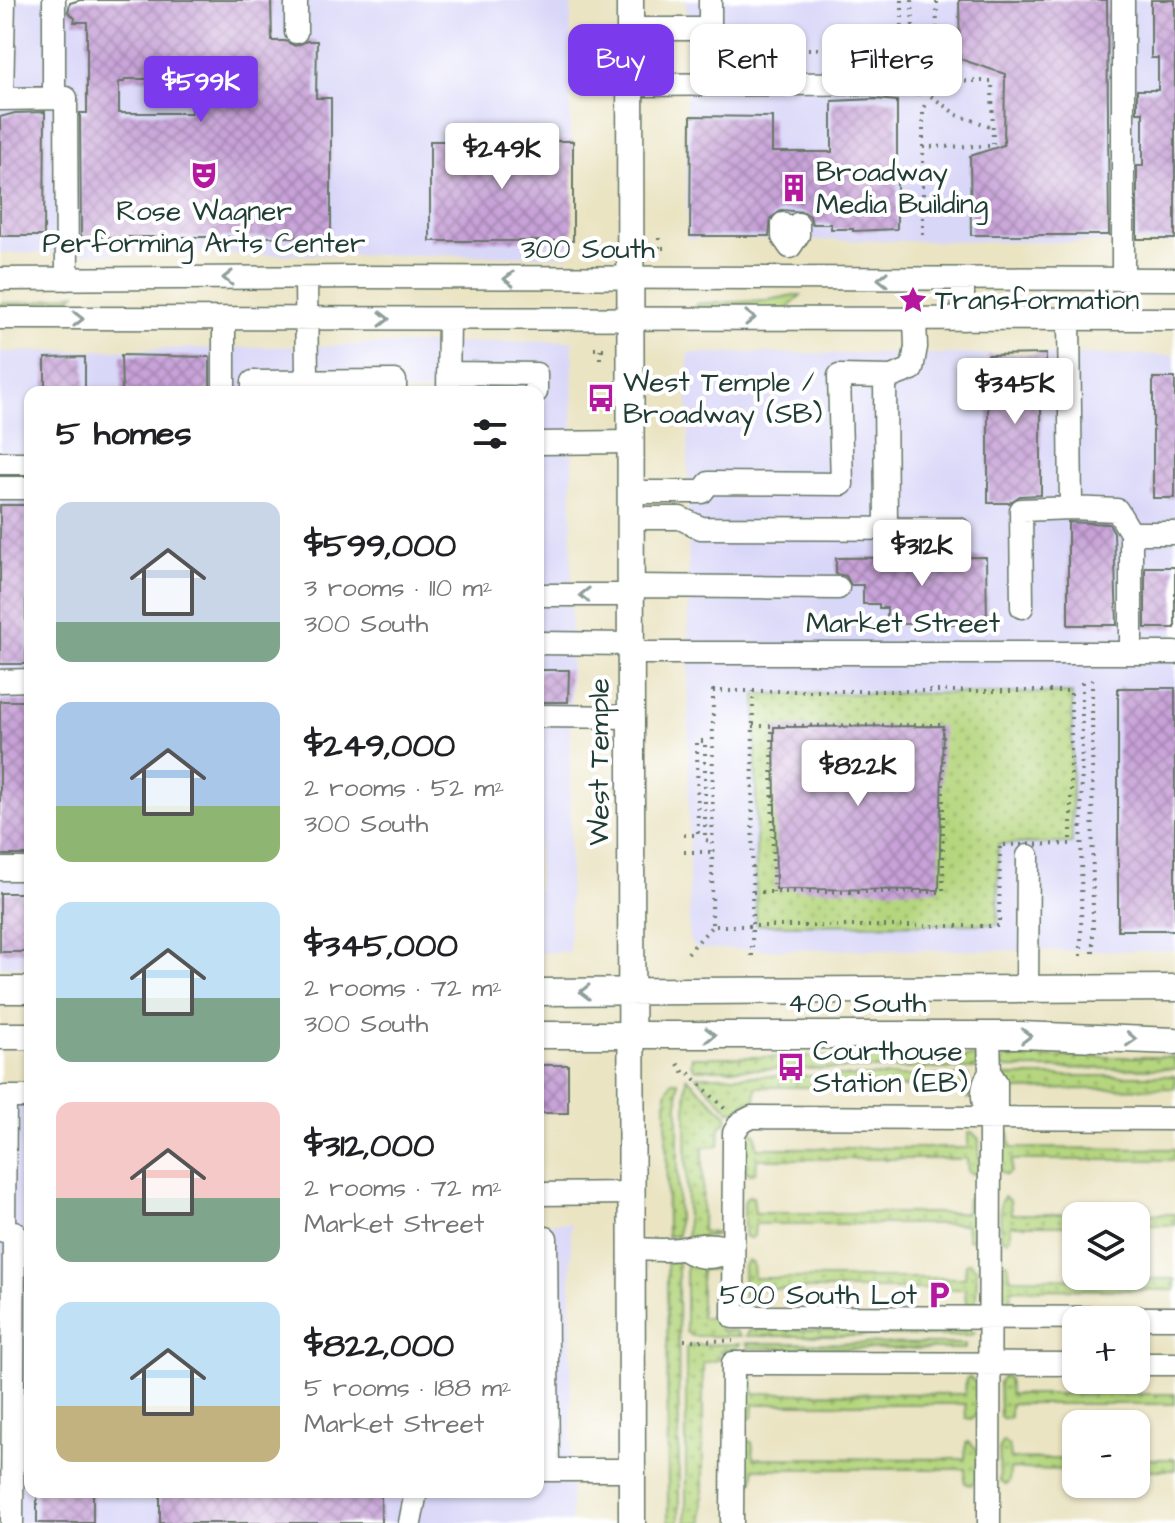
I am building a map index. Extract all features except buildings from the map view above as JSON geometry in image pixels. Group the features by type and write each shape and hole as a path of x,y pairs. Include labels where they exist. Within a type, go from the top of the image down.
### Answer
{"main road":[{"name":"West Temple","path":"630,0 630,24"},
{"name":"West Temple","path":"630,96 632,1523"},
{"name":"400 South","path":"544,992 1175,988"},
{"path":"0,990 24,990"},
{"name":"400 South","path":"544,1035 989,1035 1175,1041"},
{"path":"0,1036 24,1036"}],"street":[{"path":"4,0 1,99 66,98 67,279"},
{"path":"54,0 54,98"},
{"path":"296,0 296,32"},
{"path":"710,0 710,24"},
{"path":"1123,0 1123,279"},
{"path":"674,85 822,84"},
{"path":"790,224 783,237 790,247 790,279"},
{"path":"306,278 307,380"},
{"name":"300 South","path":"0,279 1175,279"},
{"path":"963,279 963,319"},
{"path":"0,318 1175,319"},
{"path":"224,319 224,386"},
{"path":"449,319 448,383 489,383 536,374 536,386"},
{"path":"631,505 702,492 709,483 842,484 839,376 885,377 912,369 916,347 915,319"},
{"path":"1069,319 1071,508"},
{"path":"885,377 886,529"},
{"path":"253,386 253,382 307,380 344,386"},
{"path":"358,386 395,381 395,386"},
{"path":"544,443 631,442"},
{"path":"0,463 24,463"},
{"path":"0,488 24,492"},
{"path":"0,499 24,494"},
{"path":"631,505 680,518 701,528 959,529"},
{"path":"1022,607 1021,510 1117,510 1131,533 1131,653"},
{"path":"1131,533 1175,533"},
{"path":"544,595 838,588"},
{"name":"Market Street","path":"544,643 631,648 1175,653"},
{"path":"0,671 24,675"},
{"path":"0,681 24,677"},
{"path":"544,716 632,717"},
{"path":"1027,991 1028,856"},
{"path":"0,869 24,869"},
{"path":"989,1035 990,1073 983,1082 983,1107 990,1118 989,1523"},
{"path":"12,1523 12,1232 5,1097 24,1097"},
{"path":"1175,1119 752,1117 740,1123 734,1133 733,1250 733,1317 1175,1318"},
{"path":"544,1194 632,1193"},
{"path":"544,1238 544,1393"},
{"path":"632,1249 683,1249 695,1257 720,1257 733,1250"},
{"path":"732,1523 733,1363 1062,1364"},
{"path":"1150,1364 1175,1364"},
{"path":"544,1470 632,1470"},
{"path":"410,1523 415,1498"}],"path":[{"path":"902,0 904,24"},
{"path":"912,0 913,24"},
{"path":"937,0 937,24"},
{"path":"923,147 993,146 992,81 962,81"},
{"path":"923,235 923,110 929,95 957,115 993,127"},
{"path":"659,238 659,248"},
{"path":"599,349 600,359"},
{"path":"1081,956 1082,679"},
{"path":"1092,679 1093,955"},
{"path":"688,953 712,926 713,691 1071,691 1071,844 1000,845 999,926 712,926"},
{"path":"752,956 753,691"},
{"path":"753,726 943,725 943,892 753,892"},
{"path":"772,726 773,893"},
{"path":"684,835 698,835 697,741 705,741 705,840 713,841"},
{"path":"1081,806 1093,806"},
{"path":"684,852 713,852"},
{"path":"678,1064 740,1123"}],"shaded area":[{"path":"0,0 571,0 571,24 568,24 570,256 0,253"},
{"path":"686,0 1175,0 1175,243 687,239"},
{"path":"573,341 569,952 544,953 544,386 24,386 24,965 0,966 0,352"},
{"path":"688,353 1175,355 1175,951 698,949 689,941"},
{"path":"0,1084 24,1084 24,1498 544,1498 544,1223 571,1223 571,1523 0,1523"}],"green space":[{"path":"76,293 59,309 0,310 0,304 38,302"},
{"path":"801,295 786,310 696,310 696,304 764,301"},
{"path":"1072,693 1072,843 998,844 998,924 756,925 756,694"},
{"path":"692,1057 977,1059 976,1069 695,1069 691,1064"},
{"path":"1004,1057 1175,1057 1175,1069 1003,1068"},
{"path":"696,1076 968,1076 970,1097 967,1099 966,1087 756,1087 755,1102 745,1103 738,1111 730,1111"},
{"path":"1002,1076 1175,1076 1175,1088 1013,1090 1013,1099 1008,1103 1004,1101"},
{"path":"686,1077 727,1115 727,1120 720,1127 719,1146 703,1147 702,1231 719,1234 687,1239"},
{"path":"672,1081 678,1081 678,1236 667,1236 666,1093"},
{"path":"750,1130 756,1135 757,1148 968,1148 968,1133 972,1132 979,1139 979,1170 974,1174 968,1172 967,1159 757,1159 756,1171 751,1174 745,1167 746,1136"},
{"path":"1004,1131 1009,1133 1011,1148 1175,1149 1175,1160 1012,1160 1011,1172 1006,1175 1000,1168"},
{"path":"748,1196 753,1197 755,1213 966,1213 967,1199 970,1197 978,1204 977,1235 972,1240 968,1239 966,1224 755,1224 754,1236 750,1239 744,1233 744,1202"},
{"path":"1004,1197 1010,1201 1011,1214 1062,1214 1062,1225 1011,1225 1010,1237 1006,1240 1001,1237 1000,1203"},
{"path":"1150,1214 1175,1214 1175,1225 1150,1225"},
{"path":"667,1261 678,1262 679,1523 668,1523"},
{"path":"747,1261 753,1264 754,1278 965,1278 966,1264 969,1262 977,1269 976,1300 971,1305 966,1303 965,1289 754,1289 754,1301 749,1304 744,1302 743,1267"},
{"path":"1003,1261 1008,1263 1010,1278 1062,1278 1062,1289 1011,1289 1010,1302 1005,1305 1000,1302 1000,1267"},
{"path":"686,1262 719,1266 701,1270 701,1317 715,1318 719,1321 720,1330 736,1331 740,1336 692,1336 686,1332"},
{"path":"1150,1279 1175,1279 1175,1290 1150,1290"},
{"path":"750,1330 970,1330 975,1333 969,1336 746,1336"},
{"path":"746,1343 965,1344 965,1349 749,1348"},
{"path":"740,1344 736,1349 720,1351 719,1360 703,1363 703,1523 686,1523 686,1348 691,1345"},
{"path":"747,1375 752,1377 754,1393 965,1394 966,1379 969,1377 977,1384 976,1415 966,1418 965,1404 754,1404 753,1416 749,1419 744,1417 743,1381"},
{"path":"1003,1376 1008,1378 1010,1394 1175,1394 1175,1404 1010,1404 1010,1417 1005,1419 1000,1417 999,1382"},
{"path":"747,1441 752,1442 754,1458 965,1459 966,1443 969,1442 977,1449 976,1480 971,1485 965,1483 965,1469 754,1469 753,1481 749,1484 743,1478 743,1446"},
{"path":"1003,1441 1009,1446 1010,1459 1062,1459 1062,1470 1010,1469 1009,1482 1005,1485 1000,1482 999,1447"},
{"path":"1150,1459 1175,1459 1175,1470 1150,1470"}],"place":[{"name":"Rose Wagner Performing Arts Center","path":"204,175"},
{"name":"Broadway Media Building","path":"794,188"},
{"name":"Transformation","path":"913,300"},
{"name":"West Temple / Broadway (SB)","path":"601,398"},
{"name":"Courthouse Station (EB)","path":"791,1067"},
{"name":"500 South Lot","path":"939,1295"}]}
